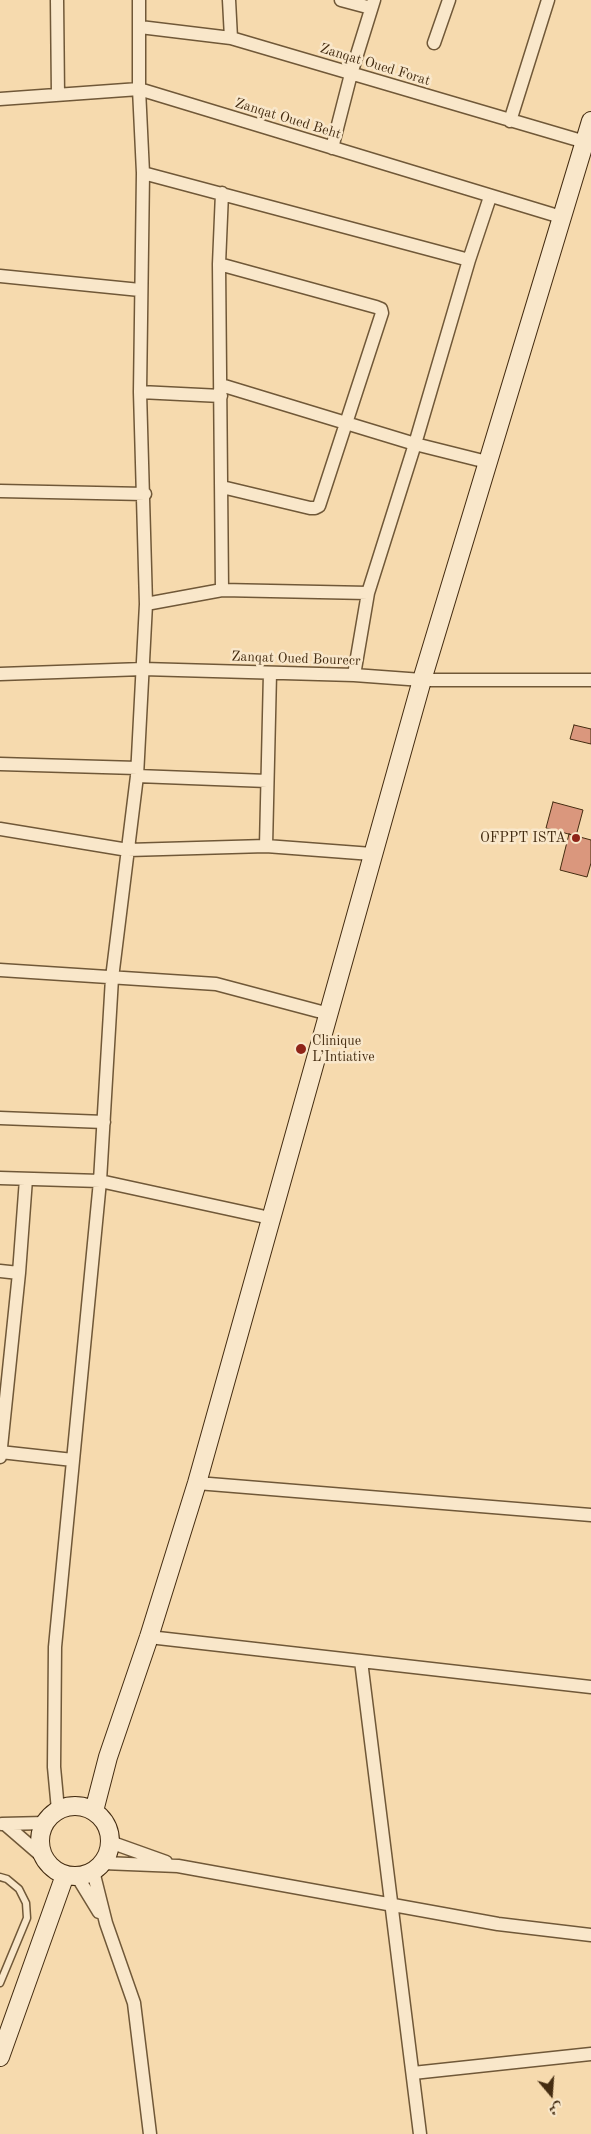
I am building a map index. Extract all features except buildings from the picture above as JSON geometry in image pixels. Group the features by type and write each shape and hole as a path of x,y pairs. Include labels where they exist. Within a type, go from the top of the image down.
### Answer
{"street":[{"path":"57,0 58,95"},
{"path":"58,1810 54,1767 55,1647 100,1181 112,978 137,772 146,604 145,494 140,392 142,173 139,89 139,0"},
{"path":"229,0 231,38"},
{"path":"332,148 350,74 373,4 341,0"},
{"path":"434,43 449,0"},
{"path":"510,121 548,0"},
{"name":"Zanqat Oued Forat","path":"140,28 231,38 585,142"},
{"name":"Zanqat Oued Beht","path":"0,99 139,89 561,217"},
{"path":"88,1809 149,1637 197,1483 422,680 591,121"},
{"path":"142,173 469,260"},
{"path":"222,193 219,264 222,590"},
{"path":"354,675 368,593 415,444 469,260 490,197"},
{"path":"219,264 381,309 382,313 321,502 315,508 222,487"},
{"path":"0,276 140,290"},
{"path":"140,392 221,391 487,462"},
{"path":"0,491 145,494"},
{"path":"146,604 222,590 368,593"},
{"name":"Zanqat Oued Bourecr","path":"0,674 143,669 354,675 422,680 591,680"},
{"path":"266,846 270,672"},
{"path":"0,764 267,781"},
{"path":"0,829 128,850 266,846 372,854"},
{"path":"0,970 216,984 328,1014"},
{"path":"0,1118 104,1122"},
{"path":"0,1178 100,1181 270,1218"},
{"path":"0,1457 19,1273 26,1179"},
{"path":"0,1270 19,1273"},
{"path":"0,1452 73,1460"},
{"path":"197,1483 591,1515"},
{"path":"149,1637 591,1687"},
{"path":"361,1661 420,2134"},
{"path":"0,2057 47,1928 84,1871 107,1855 110,1842 106,1824 88,1809 70,1806 58,1810 45,1823 39,1840 46,1861 47,1928"},
{"path":"3,1824 45,1823"},
{"path":"3,1824 46,1861 84,1871 178,1866"},
{"path":"110,1842 178,1866 498,1924 591,1935"},
{"path":"84,1871 106,1923 134,2003 150,2134"},
{"path":"413,2074 591,2054"}],"lane":[{"path":"0,1877 7,1879 19,1889 26,1903 27,1918 0,1983"}],"place":[{"name":"OFPPT ISTA","path":"576,838"},
{"name":"Clinique L’Intiative","path":"301,1049"}]}
